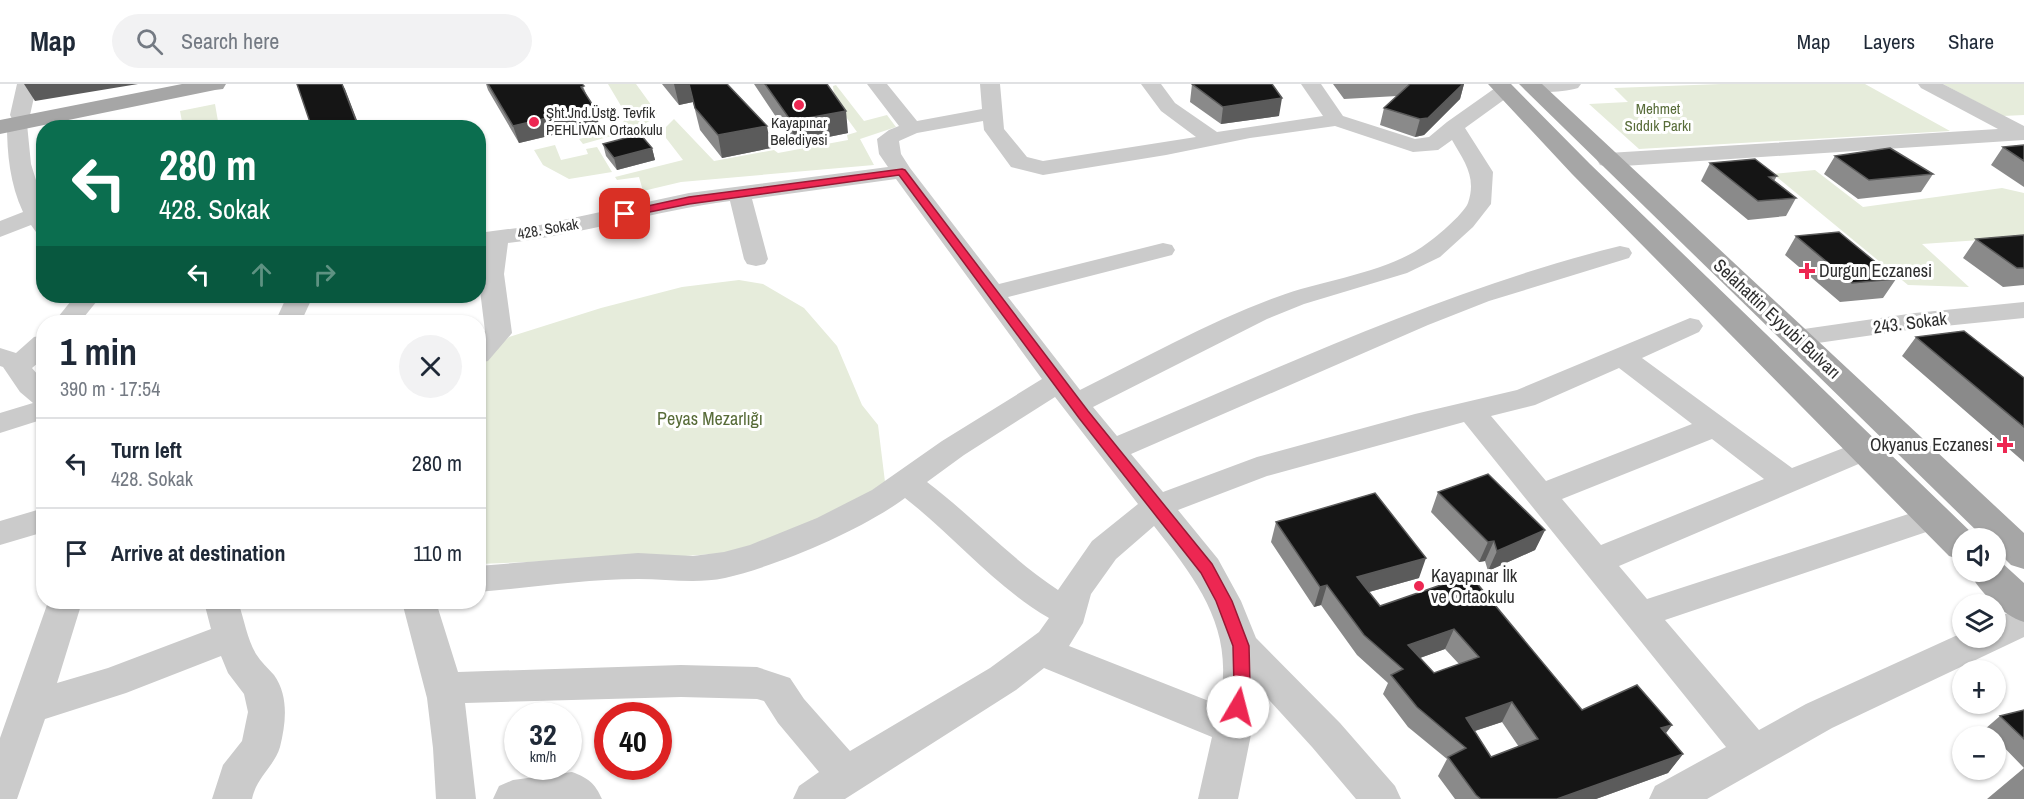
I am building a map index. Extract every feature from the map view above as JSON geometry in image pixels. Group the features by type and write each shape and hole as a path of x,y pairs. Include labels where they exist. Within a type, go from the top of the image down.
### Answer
{"main road":[{"path":"9,121 180,84"},
{"path":"9,121 215,84"},
{"name":"Selahattin Eyyubi Bulvarı","path":"1516,86 1608,160 2024,555"},
{"name":"Selahattin Eyyubi Bulvarı","path":"1516,86 1581,169 1952,536"},
{"path":"1998,582 2024,607"}],"street":[{"path":"27,84 9,121 18,165 36,213"},
{"path":"877,84 912,128"},
{"path":"990,84 994,130 1019,162 1029,166 1054,167 1250,132 1336,120 1413,146 1437,142 1454,126 1516,86 1571,84"},
{"path":"1151,84 1168,107 1213,139"},
{"path":"1311,84 1336,120"},
{"path":"1928,84 2023,134"},
{"path":"993,113 912,128 896,134 888,140 890,154 1067,393 1206,568 1224,601 1241,646 1242,686 1218,799"},
{"path":"486,578 638,566 693,569 724,565 758,556 828,526 883,498 953,448 1067,393 1295,299 1398,268 1431,252 1465,222 1479,204 1482,172 1454,126"},
{"path":"1608,160 2023,134"},
{"name":"428. Sokak","path":"488,239 540,232 689,200 902,172"},
{"path":"739,193 756,259"},
{"path":"0,230 36,222"},
{"path":"486,347 499,333 488,239"},
{"path":"992,293 1163,250"},
{"path":"1112,450 1419,319 1480,296 1620,253"},
{"path":"73,315 83,303"},
{"name":"243. Sokak","path":"1797,338 1916,321 2024,310"},
{"path":"813,799 846,775 1003,679 1052,642 1065,623 1075,590 1104,550 1158,506 1257,468 1470,410 1524,398 1690,326"},
{"path":"36,347 9,362 36,391"},
{"path":"1622,357 1789,482"},
{"path":"1470,410 1754,753"},
{"path":"0,423 36,412"},
{"path":"1539,495 1715,426"},
{"path":"1595,562 1864,450"},
{"path":"905,482 950,517 1012,575 1044,600 1069,613"},
{"path":"1639,615 1934,518"},
{"path":"0,533 36,522"},
{"path":"1,786 50,652 63,609"},
{"path":"223,609 241,662 262,688 267,712 260,748 237,778 232,799"},
{"path":"420,609 444,688 454,744 456,799"},
{"path":"2006,629 2024,621"},
{"path":"29,708 112,682 231,637"},
{"path":"1241,646 1326,735 1381,799"},
{"path":"1691,794 1754,753 1819,716 1965,648"},
{"path":"1041,651 1233,728"},
{"path":"444,688 681,681 757,683 777,688 791,711 846,775"},
{"path":"513,799 572,790 582,799"}],"green space":[{"path":"608,84 636,84 657,113 656,117 636,129 583,144 579,139 618,130 627,116"},
{"name":"Mehmet Sıddık Parkı","path":"1721,84 1865,84 1950,131 1639,149 1589,104 1628,102 1614,88"},
{"path":"1943,84 2024,84 2024,115 2003,116"},
{"path":"836,85 864,121 887,115 896,127 860,139 874,165 681,182 643,191 639,177 617,180 615,177 683,160 666,138 666,127 674,119 714,161 774,150 778,153 848,140 847,135 857,132 830,95 834,94 833,86"},
{"path":"215,104 218,120 182,120 180,111"},
{"path":"555,145 561,160 588,154 586,149 597,147 612,172 569,179 543,165 534,150"},
{"path":"1815,170 1863,207 2002,188 2024,193 2024,237 1922,244 1969,287 1908,285 1773,174"},
{"name":"Peyas Mezarlığı","path":"739,280 763,284 804,308 837,346 862,405 878,425 885,482 858,500 806,526 740,552 486,564 486,357 509,337 601,308 682,287"}],"building":[{"path":"297,84 342,84 356,120 309,120"},
{"path":"488,84 582,84 584,86 581,87 594,107 513,126"},
{"path":"689,84 727,84 767,126 718,135 695,108"},
{"path":"765,84 827,84 846,111 791,121"},
{"path":"1192,84 1272,84 1282,98 1223,107"},
{"path":"1410,84 1463,84 1428,118 1420,119 1384,108"},
{"path":"640,134 652,148 614,158 603,144"},
{"path":"2024,145 2024,161 2003,147"},
{"path":"1890,148 1933,174 1869,180 1835,156"},
{"path":"1755,159 1777,176 1769,177 1796,198 1758,201 1710,163"},
{"path":"1839,232 1896,279 1852,283 1796,236"},
{"path":"2024,235 2024,268 2017,268 1976,239"},
{"path":"1964,331 2024,378 2024,427 1916,337"},
{"path":"1488,474 1545,530 1497,551 1494,541 1488,542 1438,492"},
{"path":"1375,493 1426,558 1357,577 1380,606 1470,575 1582,710 1637,685 1672,725 1661,728 1683,754 1557,799 1481,799 1448,757 1466,748 1417,707 1391,675 1403,669 1364,635 1327,585 1320,587 1276,522","holes":["1454,629 1479,657 1434,673 1408,645","1512,702 1538,739 1491,757 1466,718"]},
{"path":"2024,710 2024,739 2000,716"}],"place":[{"name":"Kayapınar Belediyesi","path":"799,105"},
{"name":"Şht.Jnd.Üstğ. Tevfik PEHLİVAN Ortaokulu","path":"534,122"},
{"name":"Durgun Eczanesi","path":"1807,271"},
{"name":"Okyanus Eczanesi","path":"2005,445"},
{"name":"Kayapınar İlk ve Ortaokulu","path":"1419,586"}],"route":[{"path":"625,214 689,200 902,172 1083,415 1206,568 1224,601 1241,646 1242,686 1238,707"}]}
